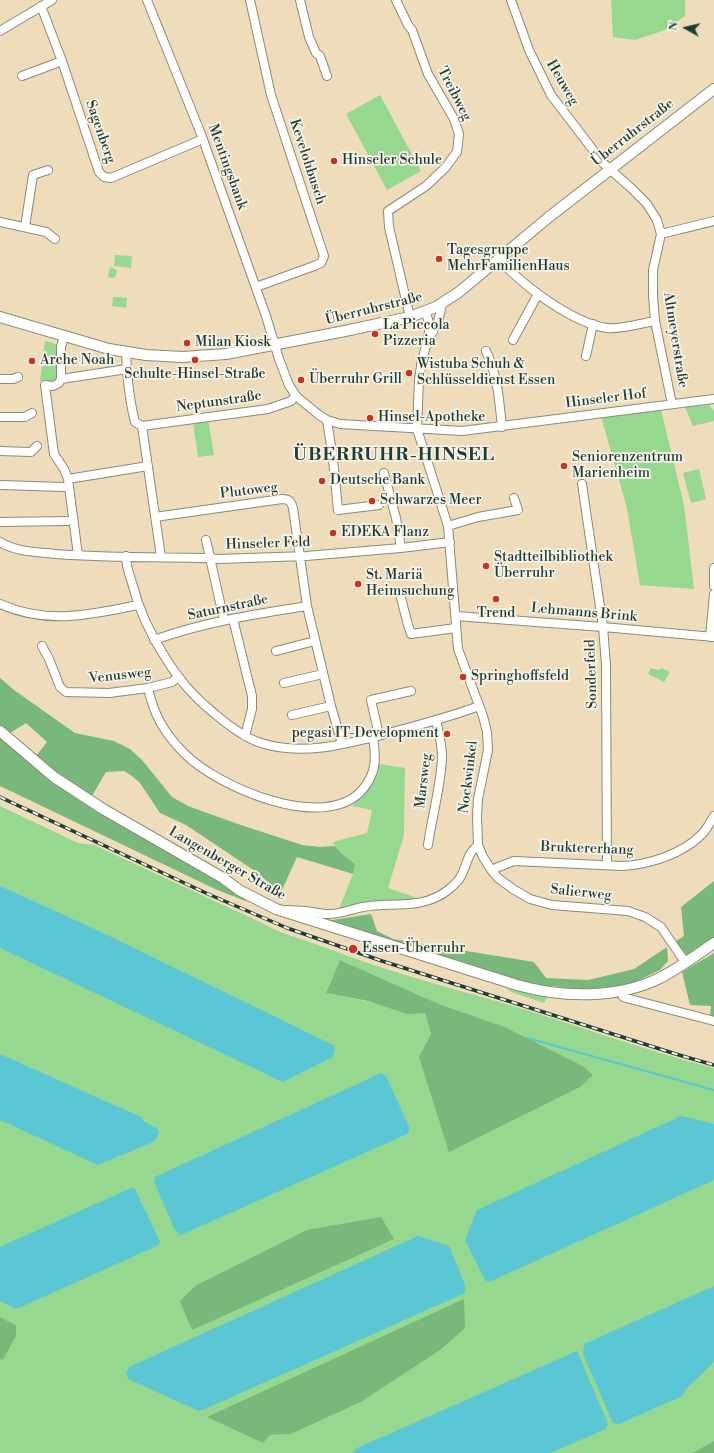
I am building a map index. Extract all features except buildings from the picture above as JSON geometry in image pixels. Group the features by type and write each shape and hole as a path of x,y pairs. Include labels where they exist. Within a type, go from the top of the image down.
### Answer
{"main road":[{"name":"Überruhrstraße","path":"0,317 92,345 126,352 166,357 220,355 410,317 442,304 459,292 610,169 714,89"},
{"name":"Langenberger Straße","path":"0,731 54,777 103,809 223,878 239,890 276,909 530,989 576,994 599,994 621,991 637,987 660,978 714,943"}],"street":[{"path":"0,31 52,0"},
{"name":"Mentingsbank","path":"147,0 203,139 276,345"},
{"name":"Kevelohbusch","path":"250,0 271,95 324,256 321,263 256,287"},
{"path":"300,0 309,37 316,53 320,56 327,76"},
{"name":"Treibweg","path":"396,0 412,30 428,74 454,119 459,134 457,152 445,168 426,186 388,211 389,227 410,317"},
{"name":"Heuweg","path":"511,0 529,50 551,95 603,163 610,169"},
{"name":"Sagenberg","path":"42,6 99,172 104,178 111,178 203,139"},
{"path":"22,76 62,61"},
{"path":"610,169 647,204 657,220 661,234 714,221"},
{"path":"25,227 33,175 48,170"},
{"path":"0,222 46,232 55,239"},
{"name":"Altmeyerstraße","path":"661,234 653,270 653,296 655,321 672,404"},
{"path":"499,259 506,268 538,294 575,316 593,324 608,328 655,321"},
{"path":"513,340 538,294"},
{"name":"Nockwinkel","path":"428,339 434,332 442,304"},
{"name":"Nockwinkel","path":"425,311 430,325 428,339 423,352 419,378 417,429 448,526 458,649 486,725 488,750 478,799 478,845"},
{"path":"586,356 593,324"},
{"path":"64,336 61,346 61,379 59,383 53,386 45,385 54,454 64,469 68,479 78,556"},
{"path":"276,345 285,375 296,396 327,420 340,424 417,429"},
{"path":"486,351 494,367 502,427"},
{"path":"126,352 131,407 135,422 142,426 162,557"},
{"path":"61,379 127,369"},
{"path":"0,379 13,379 18,377"},
{"name":"Neptunstraße","path":"142,426 268,409 291,401 296,396"},
{"name":"Hinseler Hof","path":"417,429 462,431 502,427 714,399"},
{"path":"0,416 25,418 32,413"},
{"path":"327,420 333,459 338,510 379,505"},
{"path":"0,451 31,452 37,446"},
{"path":"68,479 148,466"},
{"path":"384,473 396,518 401,548"},
{"path":"0,484 64,487"},
{"name":"Sonderfeld","path":"582,484 603,627 606,665 607,865"},
{"path":"448,526 478,517 518,510 514,498"},
{"name":"Plutoweg","path":"155,517 282,499 289,500 293,508 300,557"},
{"path":"0,522 67,521"},
{"name":"Hinseler Feld","path":"206,540 224,620"},
{"name":"Hinseler Feld","path":"0,542 12,548 78,556 218,559 300,557 450,542"},
{"path":"126,556 126,564 138,606 154,640 178,677 201,702 245,736 270,746 287,748 301,749 342,744 436,720 479,706"},
{"path":"300,557 307,606 331,706 342,744"},
{"path":"714,568 714,583"},
{"name":"Lehmanns Brink","path":"456,616 712,637 714,594"},
{"path":"401,598 412,634 456,628"},
{"path":"0,604 22,612 58,617 138,606"},
{"name":"Saturnstraße","path":"154,640 170,634 224,620 307,606"},
{"path":"233,619 251,688 253,702 251,716 245,736"},
{"path":"276,651 315,641"},
{"name":"Venusweg","path":"42,646 60,687 66,692 109,693 148,688 172,682 178,677"},
{"path":"284,683 323,674"},
{"path":"148,688 159,723 185,755 202,768 239,788 273,801 301,808 325,808 343,804 357,796 369,782 375,769 376,736 371,700 411,691"},
{"path":"292,716 331,706"},
{"name":"Marsweg","path":"428,845 441,774 442,755 440,736 436,720"},
{"name":"Bruktererhang","path":"492,871 514,860 607,865 635,865 655,861 678,851 702,834 714,816"},
{"path":"276,909 327,914 373,906 416,904 431,900 451,888 459,879 471,850 478,845"},
{"name":"Salierweg","path":"478,845 483,857 492,871 512,889 530,899 552,905 628,911 645,917 661,927 685,962"},
{"path":"621,991 626,998 714,1021"}],"green space":[{"path":"611,0 685,0 685,16 665,30 635,40 613,37"},
{"path":"380,95 421,171 387,190 346,114"},
{"path":"115,255 132,256 131,268 114,266"},
{"path":"110,267 117,270 116,276 113,278 108,277"},
{"path":"113,297 127,298 126,308 112,306"},
{"path":"45,341 59,345 57,381 40,381"},
{"path":"709,405 714,411 714,421 693,426 685,407"},
{"path":"661,410 684,505 694,589 640,585 627,508 601,416"},
{"path":"208,419 214,455 198,457 193,422"},
{"path":"699,469 706,499 691,503 683,473"},
{"path":"651,668 659,670 661,668 670,672 664,682 648,674"},
{"path":"0,678 14,690 75,733 114,741 130,749 142,760 172,797 188,806 302,845 320,847 335,846 355,864 353,874 297,857 281,892 252,869 186,825 160,813 140,783 124,771 106,772 92,796 53,771 36,756 47,742 26,723 7,735 0,729"},
{"path":"0,731 53,778 96,811 231,889 248,902 215,889 0,786"},
{"path":"379,764 405,768 404,835 388,888 417,898 391,903 355,904 339,909 353,874 355,864 340,852 333,842 367,833 372,810 352,806 369,788"},
{"path":"0,806 78,843 94,845 283,933 388,970 530,1011 661,1053 714,1068 714,1441 692,1453 0,1453 0,1359 3,1360 16,1336 16,1325 0,1317","holes":["340,960 439,1004 505,1027 583,1066 593,1075 431,1034 425,1013 326,993","359,1403 291,1434 270,1435"]},
{"path":"714,881 714,940 687,955 675,942 684,936 681,907"},
{"path":"371,914 377,931 393,939 534,962 546,978 588,980 634,969 667,947 668,961 660,970 622,988 579,990 555,986 542,988 326,921"},
{"path":"714,953 714,1018 710,1017 711,1006 690,1005 682,972"},
{"path":"340,960 439,1004 505,1027 583,1066 593,1075 580,1087 449,1152 419,1057 431,1034 425,1013 407,1014 368,1001 326,993"},
{"path":"496,980 550,993 544,1003 511,992"},
{"path":"381,1217 394,1239 192,1330 180,1301 195,1286 307,1230"},
{"path":"464,1299 465,1328 440,1350 359,1403 291,1434 270,1435 263,1443 207,1417"},
{"path":"0,1317 16,1325 16,1336 3,1360 0,1359"},
{"path":"714,1441 714,1453 692,1453"}],"water":[{"path":"0,886 101,932 335,1046 333,1057 283,1082 0,948"},
{"path":"0,1054 143,1118 143,1121 157,1128 159,1133 157,1138 153,1142 98,1165 0,1120"},
{"path":"381,1073 386,1076 410,1129 407,1134 181,1235 175,1230 154,1182 155,1177"},
{"path":"681,1116 714,1124 714,1180 489,1282 485,1280 465,1240 477,1210"},
{"path":"131,1188 135,1189 160,1242 159,1245 19,1308 14,1308 0,1301 0,1247"},
{"path":"418,1236 449,1246 465,1285 465,1293 199,1411 128,1379 126,1373 129,1367"},
{"path":"714,1286 714,1362 687,1388 682,1396 619,1424 613,1423 583,1354 584,1344"},
{"path":"577,1351 608,1424 606,1429 550,1453 353,1453 355,1449"}],"waterway":[{"path":"527,1038 714,1090"}],"railway":[{"path":"0,797 208,894 287,928 382,961 714,1065"}],"place":[{"name":"Hinseler Schule","path":"334,161"},
{"name":"Tagesgruppe MehrFamilienHaus","path":"439,259"},
{"name":"La Piccola Pizzeria","path":"375,334"},
{"name":"Milan Kiosk","path":"187,343"},
{"name":"Schulte-Hinsel-Straße","path":"195,360"},
{"name":"Arche Noah","path":"32,361"},
{"name":"Wistuba Schuh & Schlüsseldienst Essen","path":"409,373"},
{"name":"Überruhr Grill","path":"301,380"},
{"name":"Hinsel-Apotheke","path":"370,418"},
{"name":"Seniorenzentrum Marienheim","path":"564,466"},
{"name":"Deutsche Bank","path":"322,481"},
{"name":"Schwarzes Meer","path":"372,501"},
{"name":"EDEKA Flanz","path":"333,533"},
{"name":"Stadtteilbibliothek Überruhr","path":"486,566"},
{"name":"St. Mariä Heimsuchung","path":"358,584"},
{"name":"Trend","path":"496,599"},
{"name":"Springhoffsfeld","path":"463,677"},
{"name":"pegasi IT-Development","path":"447,734"},
{"name":"Essen-Überruhr","path":"353,949"}],"district":[{"name":"ÜBERRUHR-HINSEL","path":"394,456"}]}
